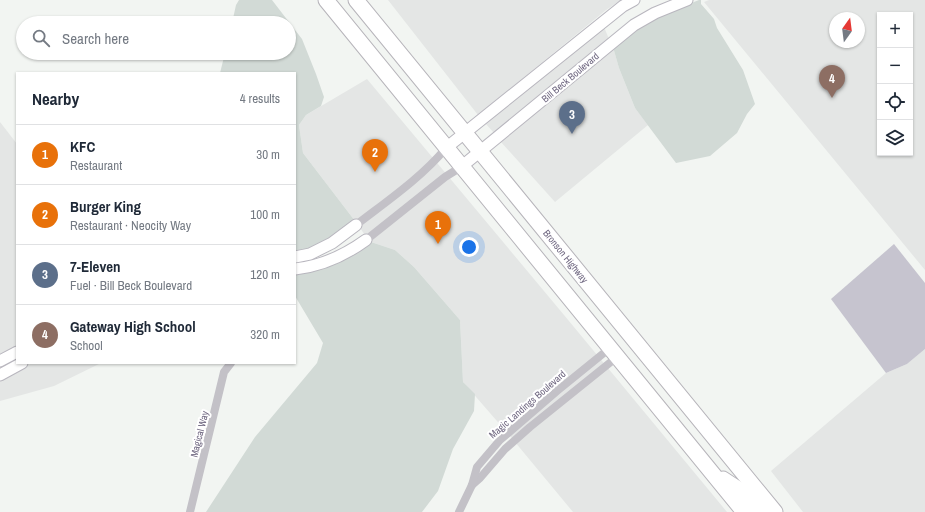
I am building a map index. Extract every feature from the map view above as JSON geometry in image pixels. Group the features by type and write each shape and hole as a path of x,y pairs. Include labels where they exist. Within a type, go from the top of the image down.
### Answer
{"highway":[{"path":"326,0 744,512"},
{"name":"Bronson Highway","path":"356,0 775,512"},
{"path":"711,471 746,494 760,512"}],"street":[{"path":"296,257 310,254 332,243 356,225 434,163 446,148 624,6 634,0"},
{"name":"Bill Beck Boulevard","path":"461,166 634,25 655,13 687,0"},
{"path":"296,269 319,266 347,253 461,166"},
{"path":"0,361 16,353"},
{"name":"Magic Landings Boulevard","path":"460,512 472,485 477,467 500,440 557,391 614,353"},
{"name":"Magic Landings Boulevard","path":"472,485 505,449 614,353"},
{"path":"0,375 20,364"},
{"name":"Magical Way","path":"190,512 224,372 230,364"}],"shaded area":[{"path":"239,0 272,0 284,16 234,16 236,5"},
{"path":"388,0 621,0 606,10 478,115"},
{"path":"701,0 701,4 714,19 717,28 743,70 755,104 747,114 737,133 710,156 676,163 635,108 619,68 613,47 636,29 656,17"},
{"path":"709,0 925,0 925,270 704,2"},
{"path":"604,27 609,39 495,134 485,123"},
{"path":"296,31 302,39 324,97 321,106 306,115 299,125 303,153 355,221 320,244 296,252 296,72 220,72 223,60 296,60"},
{"path":"613,47 619,68 635,108 648,125 555,202 500,141"},
{"path":"367,79 727,512 573,512 463,382 460,320 414,267 395,250 371,242 372,241 368,233 365,235 360,228 362,226 357,219 355,221 303,153 299,125 306,115"},
{"path":"0,122 16,143 16,348 0,356"},
{"path":"371,242 395,250 414,267 460,320 463,382 475,394 474,411 453,449 438,491 422,512 206,512 255,437 317,363 323,343 296,298 296,274 317,270 343,259"},
{"path":"894,244 925,283 925,349 907,364 886,373 831,299"},
{"path":"925,349 925,512 803,512 771,471 886,373 907,364"},
{"path":"30,364 99,364 54,386 0,401 0,380"}],"place":[{"name":"Gateway High School","path":"832,98"},
{"name":"7-Eleven","path":"572,134"},
{"name":"Burger King","path":"375,172"},
{"name":"KFC","path":"438,244"}]}
